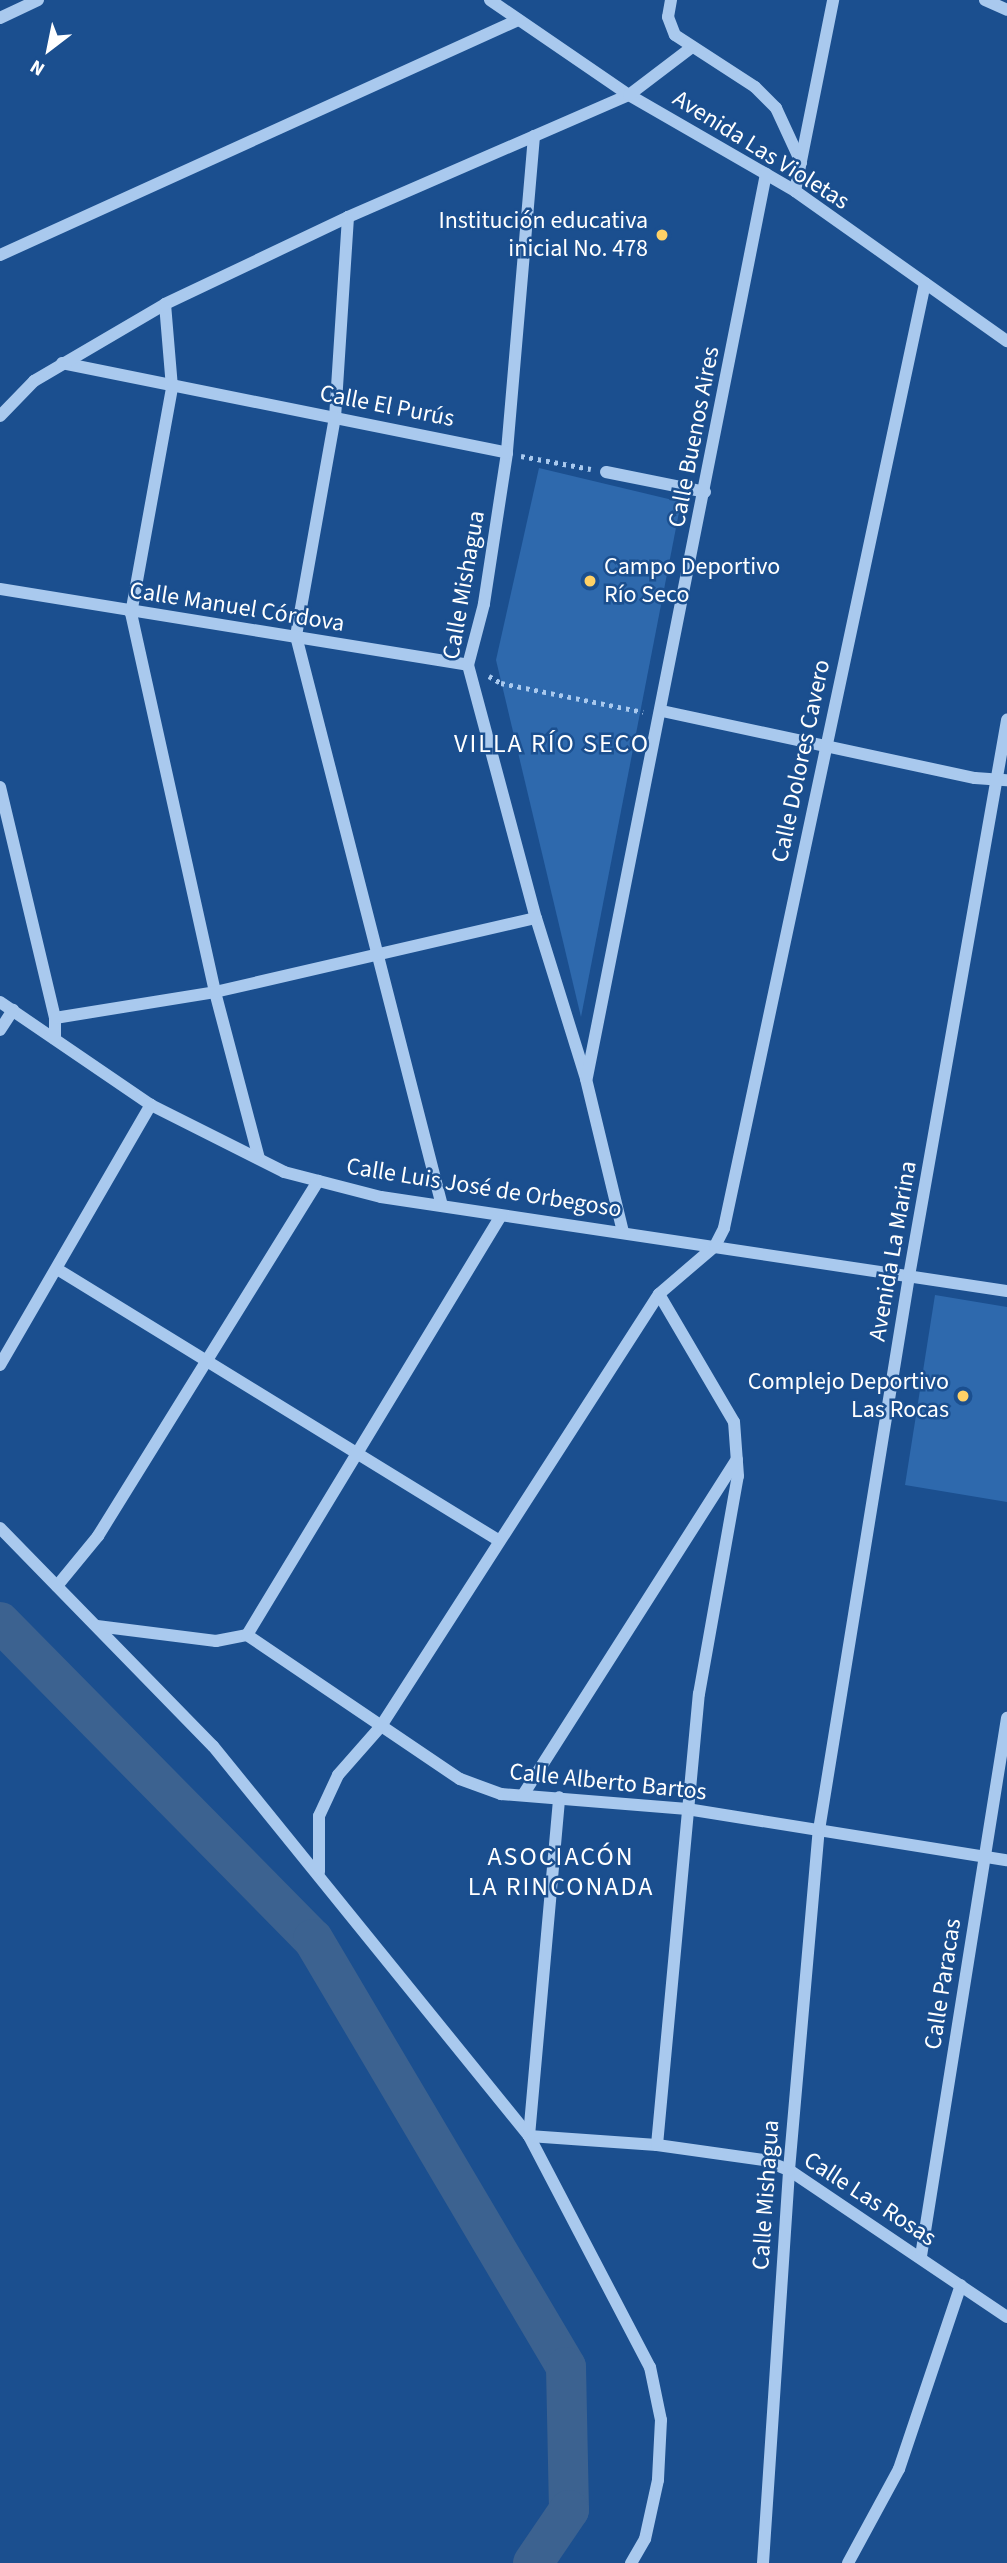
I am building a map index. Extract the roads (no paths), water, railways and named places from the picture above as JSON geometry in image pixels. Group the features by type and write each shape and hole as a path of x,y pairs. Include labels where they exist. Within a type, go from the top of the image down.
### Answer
{"street":[{"path":"0,18 38,0"},
{"name":"Avenida Las Violetas","path":"491,0 629,95 794,191 1007,341"},
{"path":"671,0 668,16 675,35 691,48 755,87 769,101 801,162"},
{"path":"794,191 833,0"},
{"path":"985,0 1007,10"},
{"path":"0,255 518,20"},
{"path":"0,404 13,399 62,363 165,304 348,216 629,95 691,48"},
{"name":"Calle Mishagua","path":"534,136 507,453 484,604 468,665 536,918 586,1079 623,1232"},
{"name":"Calle Buenos Aires","path":"586,1079 662,711 766,174"},
{"path":"348,216 335,417 296,636 376,957 442,1206"},
{"name":"Calle Dolores Cavero","path":"715,1246 724,1228 925,283"},
{"path":"165,304 172,388 131,613 215,992 259,1158"},
{"name":"Calle El Purús","path":"62,363 172,388 335,417 507,453"},
{"path":"0,416 13,399"},
{"path":"606,472 705,492"},
{"name":"Calle Manuel Córdova","path":"0,589 131,613 296,636 468,665"},
{"path":"662,711 825,747 1001,780"},
{"name":"Avenida La Marina","path":"819,1830 909,1276 1001,780 1007,720"},
{"path":"0,787 55,1018 55,1039"},
{"path":"55,1018 215,992 536,918"},
{"name":"Calle Luis José de Orbegoso","path":"0,1002 151,1105 284,1172 501,1216 1007,1291"},
{"path":"0,1030 13,1010"},
{"path":"0,1365 151,1105"},
{"path":"57,1586 98,1536 208,1364 318,1181"},
{"path":"97,1626 216,1641 247,1635 501,1216"},
{"path":"319,1872 319,1816 338,1776 381,1726 498,1540 659,1294 715,1246"},
{"path":"57,1269 498,1540"},
{"path":"657,2145 699,1694 738,1476 734,1422 659,1294"},
{"path":"523,1795 737,1459"},
{"path":"0,1528 213,1746 319,1872 529,2136 650,2367 661,2420 658,2480 645,2539 631,2563"},
{"name":"Calle Alberto Bartos","path":"247,1635 460,1779 500,1794 687,1809 1007,1860"},
{"name":"Calle Paracas","path":"921,2256 1007,1718"},
{"path":"529,2136 559,1797"},
{"name":"Calle Mishagua","path":"763,2563 789,2170 819,1830"},
{"name":"Calle Las Rosas","path":"529,2136 733,2153 789,2170 921,2256 1007,2317"},
{"path":"848,2563 899,2469 961,2285"}],"waterway":[{"path":"0,1622 313,1939 566,2367 569,2510 533,2563"}],"place":[{"name":"Institución educativa inicial No. 478","path":"662,235"},
{"name":"Campo Deportivo Río Seco","path":"590,581"},
{"name":"Complejo Deportivo Las Rocas","path":"963,1396"}],"district":[{"name":"VILLA RÍO SECO","path":"552,744"},
{"name":"ASOCIACÓN LA RINCONADA","path":"561,1872"}]}
